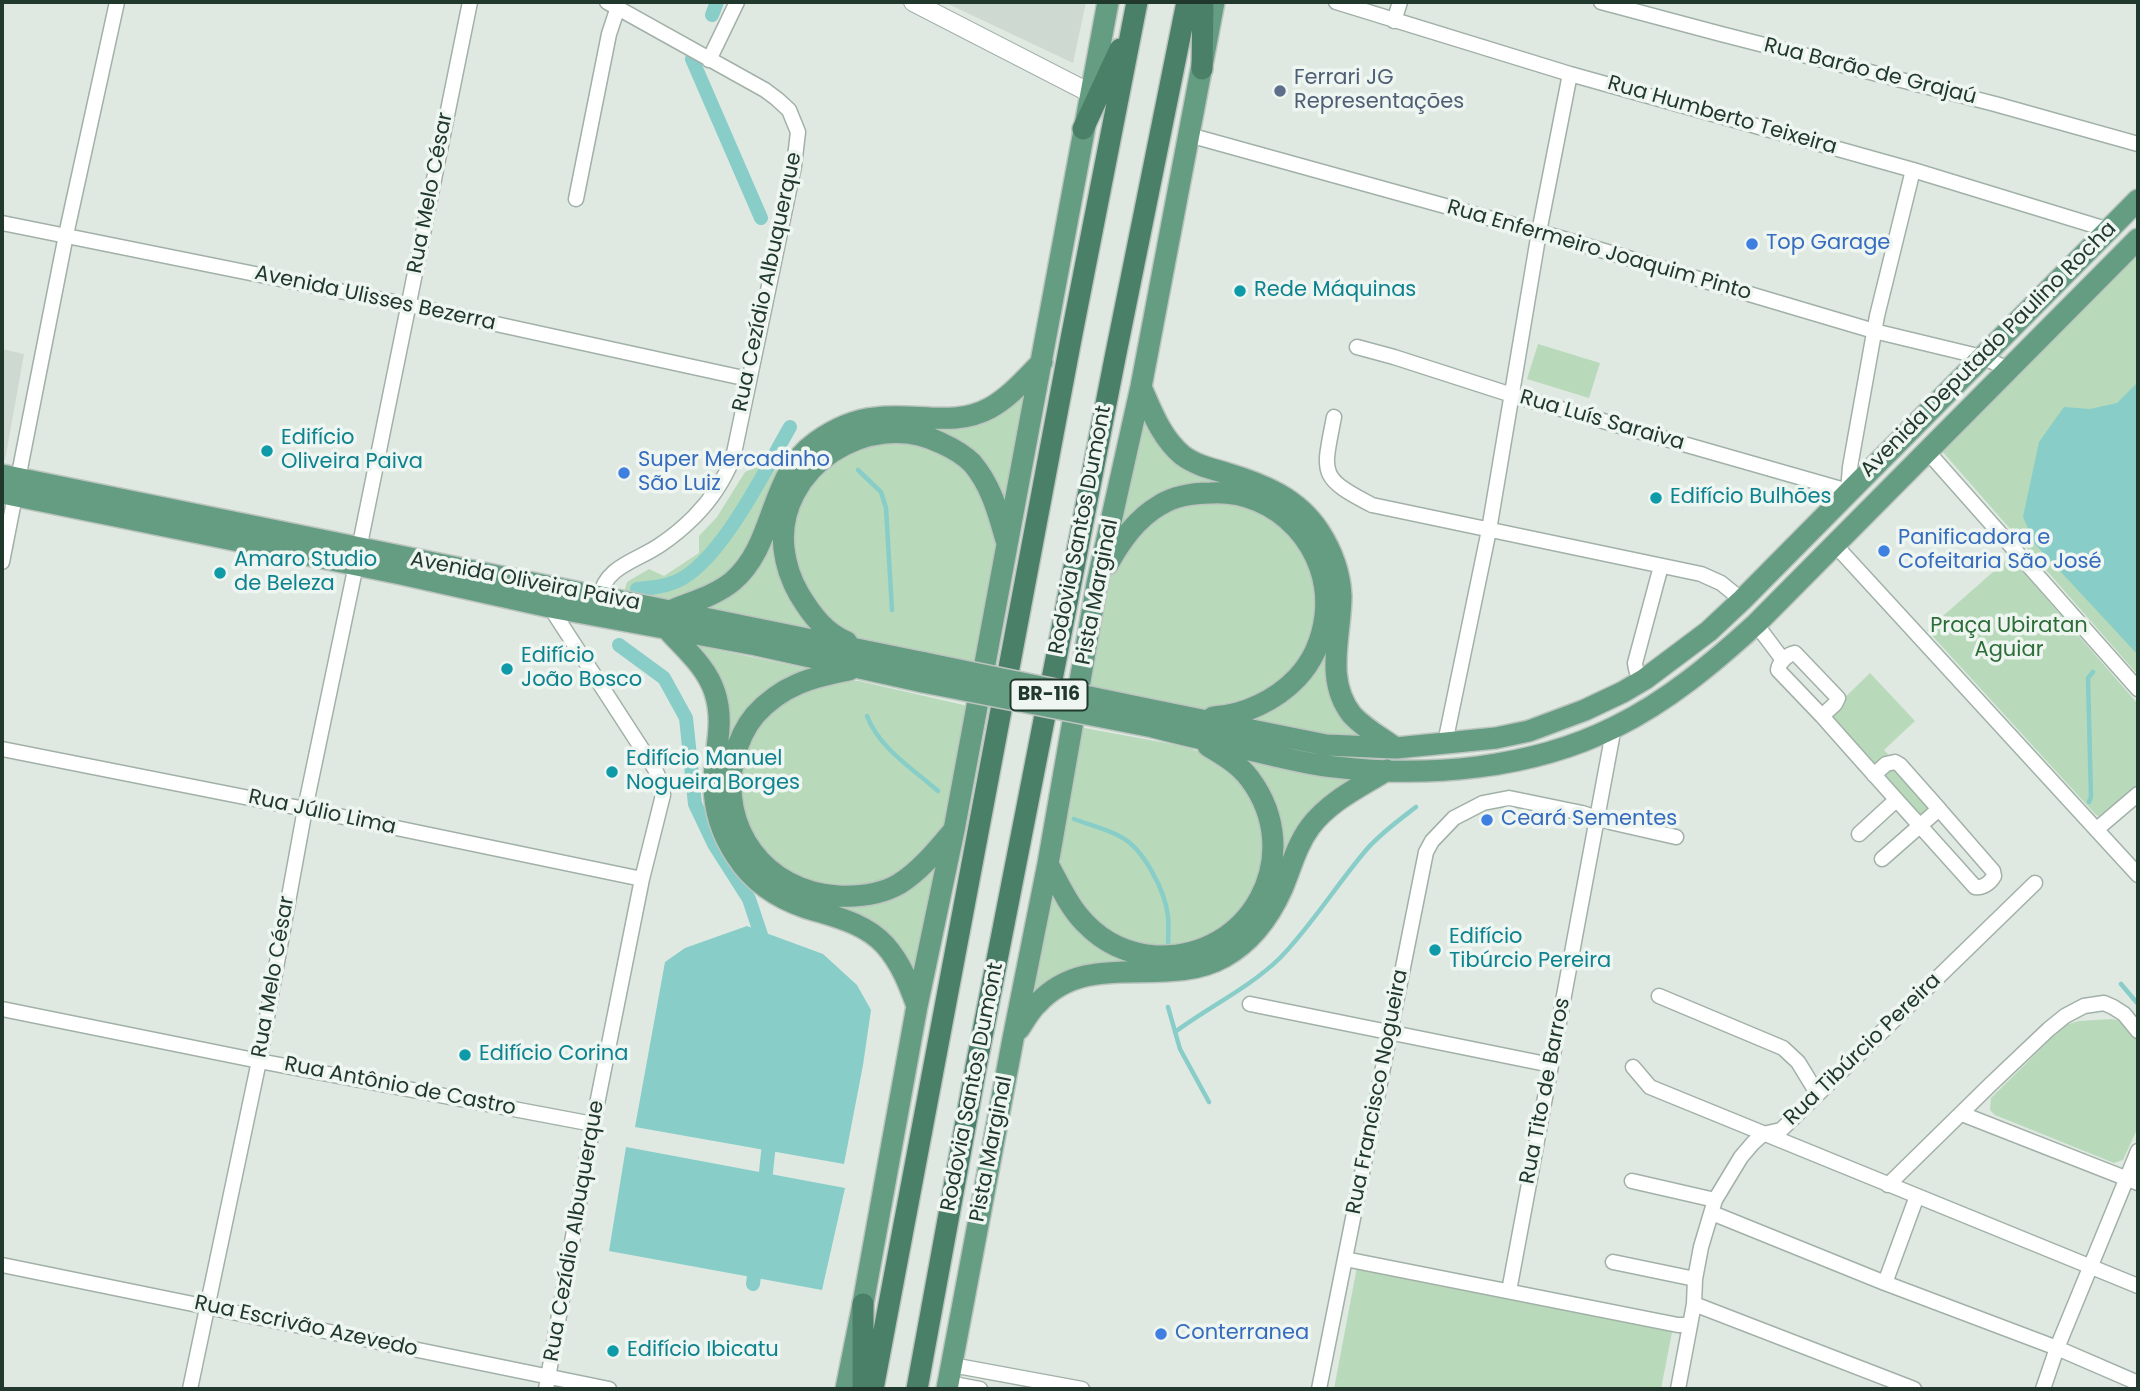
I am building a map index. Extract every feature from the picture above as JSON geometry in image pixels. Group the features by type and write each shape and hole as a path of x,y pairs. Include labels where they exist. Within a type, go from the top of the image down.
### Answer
{"highway":[{"name":"Rodovia Santos Dumont","path":"873,1389 1137,2"},
{"name":"Rodovia Santos Dumont","path":"917,1389 1117,345 1187,2"},
{"path":"1202,69 1203,2"},
{"path":"1083,129 1113,61 1131,29"},
{"path":"863,1304 863,1389"}],"main road":[{"name":"BR-116","path":"846,1389 917,1006 954,830 1108,2"},
{"name":"Pista Marginal","path":"949,1379 1048,864 1097,584 1141,387 1214,2"},
{"name":"Avenida Deputado Paulino Rocha","path":"1194,728 1326,745 1396,748 1496,738 1529,732 1586,710 1645,679 1709,631 1742,600 2138,200"},
{"name":"Avenida Deputado Paulino Rocha","path":"924,673 1194,728 1334,767 1387,770 1459,769 1511,762 1561,749 1614,727 1685,684 1718,658 1836,546 2138,239"},
{"path":"917,1006 902,970 883,943 846,920 780,898 761,884 738,859 724,832 715,805 714,781 720,726 715,693 669,620 732,582 742,571 758,551 785,478 816,442 834,431 873,418 945,419 989,409 1016,388 1042,362"},
{"path":"1141,387 1160,429 1184,456 1211,469 1279,493 1307,516 1318,530 1332,554 1339,580 1340,618 1335,666 1343,701 1352,715 1370,732 1396,748"},
{"path":"872,652 840,639 827,631 815,618 793,583 784,548 785,526 795,494 816,466 832,451 858,437 886,432 917,434 947,446 971,462 984,480 993,495 1007,543"},
{"name":"Avenida Oliveira Paiva","path":"9,486 358,557 600,597 756,645 856,668 924,673"},
{"path":"1097,584 1125,537 1141,519 1159,505 1187,494 1223,492 1248,496 1280,514 1308,542 1322,575 1326,609 1320,643 1307,667 1280,693 1254,707 1194,728"},
{"name":"Avenida Oliveira Paiva","path":"358,557 551,607 669,620 872,652 924,673"},
{"path":"856,668 812,677 792,686 754,716 744,732 732,768 731,799 736,822 749,847 772,871 806,890 826,895 874,895 900,883 915,872 954,830"},
{"path":"1048,864 1069,902 1084,922 1109,942 1136,954 1168,956 1192,953 1210,946 1241,925 1259,900 1270,874 1273,852 1270,825 1249,778 1194,728"},
{"path":"1013,1039 1038,1002 1073,980 1108,971 1177,972 1213,962 1235,950 1268,916 1300,844 1318,817 1337,801 1387,770"}],"street":[{"path":"2,562 9,486 117,2"},
{"name":"Rua Melo César","path":"190,1389 259,1061 305,809 470,2"},
{"path":"709,60 737,2"},
{"path":"913,2 1090,93"},
{"name":"Rua Humberto Teixeira","path":"1336,2 1570,74 1913,170 2109,230"},
{"path":"1394,21 1399,2"},
{"name":"Rua Barão de Grajaú","path":"1601,2 2008,107 2138,144"},
{"path":"576,199 609,34 612,4"},
{"name":"Rua Cezídio Albuquerque","path":"600,597 602,585 609,577 621,567 659,546 709,502 726,476 733,458 794,166 798,132 789,110 765,90 612,4"},
{"path":"1445,743 1489,530 1539,232 1570,74"},
{"name":"Rua Enfermeiro Joaquim Pinto","path":"1189,135 1539,232 1874,331 1982,357 2008,369"},
{"path":"1848,491 1874,331 1913,170"},
{"name":"Avenida Ulisses Bezerra","path":"2,223 409,305 748,379"},
{"name":"Rua Luís Saraiva","path":"1357,347 1512,395 1848,491"},
{"path":"1334,416 1326,460 1327,470 1338,487 1372,505 1701,574 1721,583 1742,600"},
{"path":"1927,451 2138,689"},
{"path":"1836,546 2138,875"},
{"path":"1645,679 1636,672 1635,663 1661,566"},
{"name":"Rua Cezídio Albuquerque","path":"548,1383 593,1124 642,879 663,795 659,776 551,607"},
{"path":"1756,624 1783,660"},
{"path":"1822,716 1835,705 1837,696 1798,654 1791,654 1778,666 1779,672 1822,716 1896,800 1975,887 1986,884 1994,876 1993,871 1899,765 1895,762 1886,764 1874,775"},
{"name":"Rua Tito de Barros","path":"1509,1291 1614,727"},
{"name":"Rua Júlio Lima","path":"2,749 642,879"},
{"path":"2096,829 2138,794"},
{"name":"Rua Francisco Nogueira","path":"1319,1389 1426,852 1439,832 1454,818 1483,803 1518,799 1598,817"},
{"path":"1859,834 1896,800"},
{"path":"1882,859 1939,809"},
{"path":"1598,817 1676,837"},
{"name":"Rua Tibúrcio Pereira","path":"1678,1389 1694,1304 1701,1247 1714,1206 1741,1157 1763,1134 1781,1130 2035,883"},
{"path":"1658,996 1783,1048 1798,1062 1817,1093"},
{"path":"1888,1185 2065,1016 2084,1006 2104,1003 2113,1007 2138,1031"},
{"path":"1250,1004 1551,1065"},
{"name":"Rua Antônio de Castro","path":"2,1009 593,1124"},
{"path":"1633,1067 1650,1087 2138,1286"},
{"path":"1962,1114 2133,1180"},
{"path":"2043,1389 2090,1266 2133,1180 2138,1151"},
{"path":"1632,1181 1714,1206 1885,1283 2057,1348 2138,1383"},
{"path":"1885,1283 1917,1196"},
{"path":"1345,1259 1678,1325 1690,1325"},
{"path":"1613,1262 1695,1279"},
{"name":"Rua Escrivão Azevedo","path":"2,1265 208,1307 548,1383 610,1389"},
{"path":"1694,1304 1914,1389"},
{"path":"949,1379 980,1389"},
{"path":"949,1379 1082,1389"}],"shaded area":[{"path":"944,2 1086,2 1073,63"},
{"path":"2,349 24,354 5,460 2,460"}],"green space":[{"path":"2138,249 2138,675 1941,450"},
{"path":"1538,344 1600,363 1589,398 1527,379"},
{"path":"1032,383 1006,510 992,481 978,462 940,435 905,427 870,429 838,442 811,462 790,490 779,523 780,562 783,578 792,597 822,634 694,609 730,591 758,563 794,478 809,456 820,447 848,431 879,423 947,426 975,422 999,411"},
{"path":"1143,408 1158,438 1178,458 1200,472 1272,498 1295,513 1315,535 1329,564 1336,595 1329,663 1330,686 1344,717 1368,740 1285,729 1245,720 1270,710 1287,699 1307,678 1318,661 1327,640 1332,616 1329,579 1320,555 1307,533 1289,515 1269,501 1247,491 1223,486 1174,492 1150,504 1133,517 1119,533"},
{"path":"884,439 918,442 949,455 974,477 998,537 977,665 849,636 823,617 792,560 791,526 802,494 830,461"},
{"path":"798,449 755,541 726,578 682,599 665,601 623,595 627,582 649,569 664,576 699,553 699,536 717,517 745,472"},
{"path":"1197,499 1233,500 1267,513 1294,536 1312,568 1319,603 1306,656 1257,701 1208,711 1088,689 1111,574 1150,519"},
{"name":"Praça Ubiratan Aguiar","path":"2010,557 2138,704 2138,786 2101,817 2096,815 1927,630"},
{"path":"689,644 815,670 748,715 736,836 829,905 941,857 915,989 910,973 732,838 728,726"},
{"path":"1870,673 1915,721 1884,750 1935,804 1920,817 1826,716"},
{"path":"843,680 859,681 968,706 949,816 934,844 893,882 837,892 771,864 740,813 737,778 755,727 794,692"},
{"path":"1079,727 1188,747 1218,761 1231,771 1253,798 1267,847 1246,909 1206,942 1139,948 1094,924 1065,881 1061,865 1060,830"},
{"path":"1236,757 1362,779 1325,804 1302,829 1291,848 1272,901 1259,921 1233,946 1206,960 1180,967 1152,968 1116,964 1082,970 1062,980 1027,1009 1053,879 1066,910 1088,936 1116,954 1138,962 1171,964 1194,960 1217,951 1237,938 1254,921 1267,902 1276,880 1280,833 1266,795 1253,775"},
{"path":"2112,1019 2124,1024 2138,1038 2138,1127 2123,1160 2114,1163 1995,1115 1990,1110 1991,1098 2065,1025 2079,1021"},
{"path":"1357,1267 1673,1327 1661,1389 1334,1389"}],"water":[{"path":"2138,382 2138,655 2035,544 2023,517 2039,442 2064,407 2090,409 2117,403"},
{"path":"747,926 823,954 857,985 871,1010 844,1164 635,1127 665,962 685,948"},
{"path":"626,1147 845,1188 822,1290 609,1251"}],"waterway":[{"path":"712,15 717,2"},
{"path":"692,59 761,218"},
{"path":"637,589 675,582 692,572 709,556 740,513 790,427"},
{"path":"858,470 881,492 886,508 892,610"},
{"path":"619,645 664,678 686,718 695,804 714,844 749,899 765,947"},
{"path":"2089,802 2088,678 2093,672"},
{"path":"867,716 872,728 888,748 938,791"},
{"path":"1175,1032 1255,979 1280,958 1367,849 1416,807"},
{"path":"1074,819 1121,837 1138,851 1163,895 1168,920 1168,949"},
{"path":"2121,984 2138,1004"},
{"path":"1168,1007 1180,1049 1209,1102"},
{"path":"764,1191 770,1134"},
{"path":"753,1284 756,1259"}],"place":[{"name":"Ferrari JG Representações","path":"1280,91"},
{"name":"Top Garage","path":"1752,244"},
{"name":"Rede Máquinas","path":"1240,291"},
{"name":"Edifício Oliveira Paiva","path":"267,451"},
{"name":"Super Mercadinho São Luiz","path":"624,473"},
{"name":"Edifício Bulhões","path":"1656,498"},
{"name":"Panificadora e Cofeitaria São José","path":"1884,551"},
{"name":"Amaro Studio de Beleza","path":"220,573"},
{"name":"Edifício João Bosco","path":"507,669"},
{"name":"Edifício Manuel Nogueira Borges","path":"612,772"},
{"name":"Ceará Sementes","path":"1487,820"},
{"name":"Edifício Tibúrcio Pereira","path":"1435,950"},
{"name":"Edifício Corina","path":"465,1055"},
{"name":"Conterranea","path":"1161,1334"},
{"name":"Edifício Ibicatu","path":"613,1351"}]}
